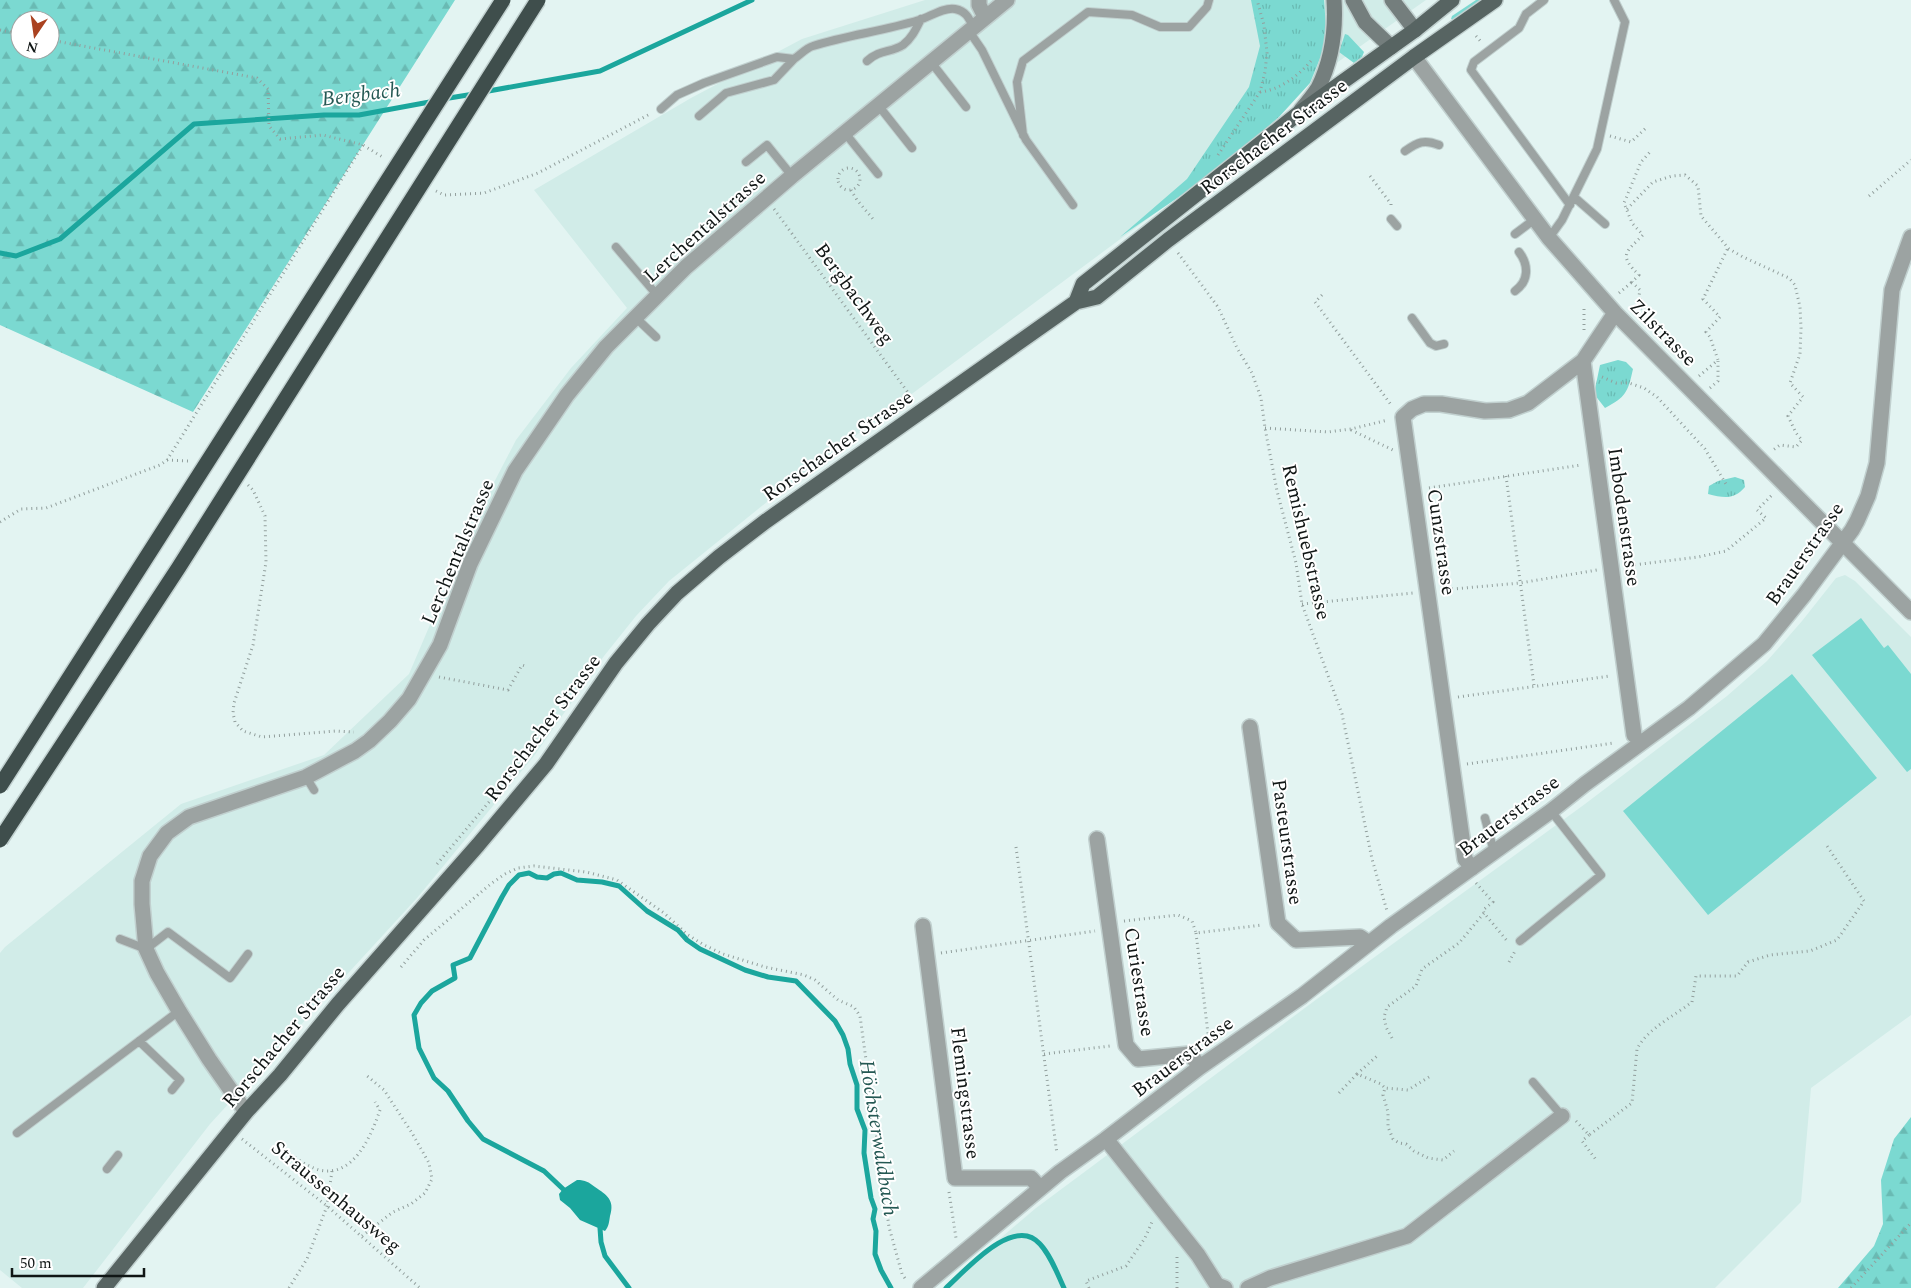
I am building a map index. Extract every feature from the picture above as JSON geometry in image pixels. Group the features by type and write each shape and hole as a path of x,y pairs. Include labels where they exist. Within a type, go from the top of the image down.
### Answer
{"highway":[{"path":"0,786 503,0"},
{"path":"0,840 179,567 538,0"}],"main road":[{"path":"1300,113 1317,88 1331,54 1336,25 1334,0"},
{"path":"1353,0 1365,22 1391,47 1414,57 1415,30 1392,0"},
{"name":"Rorschacher Strasse","path":"1076,302 1083,284 1300,113 1415,30 1452,0"},
{"name":"Rorschacher Strasse","path":"104,1288 246,1112 280,1075 546,764 616,663 677,593 719,557 766,521 1076,302 1097,297 1168,240 1414,57 1495,0"}],"street":[{"path":"976,25 979,0"},
{"name":"Lerchentalstrasse","path":"246,1112 209,1059 179,1011 157,973 146,948 142,881 150,856 167,833 189,817 310,784 342,758 369,741 395,721 440,645 470,564 515,471 581,376 606,347 686,267 792,176 1007,0"},
{"name":"Zilstrasse","path":"1414,57 1549,238 1615,313 1911,612"},
{"name":"Brauerstrasse","path":"915,1286 959,1256 1040,1188 1200,1067 1302,996 1391,926 1472,874 1494,852 1689,708 1764,644 1804,596 1842,543 1857,521 1868,496 1877,462 1892,290 1905,268 1911,237"},
{"path":"1403,417 1412,409 1424,404 1441,404 1485,411 1509,410 1528,403 1584,366 1615,313"},
{"name":"Imbodenstrasse","path":"1584,366 1634,735"},
{"name":"Cunzstrasse","path":"1403,417 1465,858 1472,874"},
{"name":"Pasteurstrasse","path":"1250,727 1278,923 1296,940 1360,937 1369,943"},
{"name":"Curiestrasse","path":"1097,839 1126,1044 1138,1060 1190,1054 1200,1067"},
{"name":"Flemingstrasse","path":"923,926 955,1178 1030,1178 1040,1188"},
{"path":"1248,1288 1270,1278 1407,1236 1562,1116"},
{"path":"1106,1139 1198,1256 1217,1285 1225,1288"}],"lane":[{"path":"1023,135 1017,82 1024,61 1088,12 1132,15 1160,27 1189,27 1207,7 1209,0"},
{"path":"1544,0 1526,14 1520,28 1474,62 1471,70 1570,205"},
{"path":"1549,238 1562,220 1597,149 1625,22 1614,0"},
{"path":"699,116 726,93 774,80 794,59 811,47 921,20 943,10 953,8 963,11 976,25 982,50 1023,135 1073,205"},
{"path":"867,61 875,54 902,46 914,34 921,20"},
{"path":"661,109 678,95 704,83 777,57 794,59"},
{"path":"931,62 966,107"},
{"path":"878,105 912,148"},
{"path":"845,133 878,174"},
{"path":"1405,151 1419,142 1428,140 1438,145"},
{"path":"746,162 767,145 792,176"},
{"path":"1574,197 1605,224"},
{"path":"1392,219 1397,226"},
{"path":"1515,234 1535,219"},
{"path":"616,247 657,295"},
{"path":"1515,291 1520,287 1526,276 1527,267 1519,252"},
{"path":"635,317 656,337"},
{"path":"1412,318 1430,343 1436,346 1444,344"},
{"path":"1520,941 1601,875 1551,811"},
{"path":"1485,818 1494,852"},
{"path":"120,939 146,948 168,932 230,978 248,954"},
{"path":"17,1133 179,1011"},
{"path":"140,1041 180,1080 172,1090"},
{"path":"1533,1082 1562,1116"},
{"path":"107,1169 118,1156"}],"path":[{"path":"1216,159 1260,92 1267,53 1264,25 1257,0"},
{"path":"60,42 258,78 268,89 269,126 280,139 323,135 363,145 387,160"},
{"path":"1260,92 1270,91 1291,79 1317,55"},
{"path":"436,190 444,195 484,193 538,173 661,109"},
{"path":"1610,136 1631,142 1647,127"},
{"path":"0,522 21,509 46,508 160,465 167,460 363,145"},
{"path":"1622,290 1639,275 1628,264 1626,258 1627,251 1643,234 1632,223 1624,202 1640,162 1650,152"},
{"path":"1869,196 1911,160"},
{"path":"845,168 853,168 860,176 859,184 851,190 843,189 838,184 839,173 845,168"},
{"path":"1627,210 1653,182 1672,176 1685,175 1698,186 1701,216 1728,248 1789,278 1795,285 1800,307 1800,354 1790,383 1803,397 1788,416 1796,433 1802,440 1796,447 1780,445 1772,451"},
{"path":"1370,176 1391,204"},
{"path":"851,190 873,219"},
{"name":"Bergbachweg","path":"772,207 913,398"},
{"name":"Remishuebstrasse","path":"1168,240 1218,307 1236,348 1252,373 1261,398 1278,491 1296,562 1302,604 1342,714 1372,859 1391,926"},
{"path":"1710,388 1718,380 1718,360 1710,337 1706,332 1720,317 1703,299 1728,248"},
{"path":"1632,282 1640,290 1639,296 1642,306 1637,314"},
{"path":"1322,295 1315,302 1392,406 1403,417"},
{"path":"1699,377 1718,360"},
{"path":"1584,366 1616,382 1629,383 1644,388 1657,397 1705,449 1726,484"},
{"path":"1265,428 1328,432 1351,429 1403,417"},
{"path":"1351,429 1409,458"},
{"path":"167,460 194,462"},
{"path":"1414,490 1596,462"},
{"path":"1506,476 1534,685"},
{"path":"248,484 253,490 265,516 266,562 253,645 234,703 233,713 236,722 243,731 262,737 350,731 369,741"},
{"path":"1302,604 1520,583 1612,568 1698,557 1726,551 1766,518 1757,510 1773,494"},
{"path":"433,676 508,690 522,665 525,666"},
{"path":"1444,700 1534,685 1625,674"},
{"path":"433,869 547,734"},
{"path":"1452,765 1478,764 1617,742"},
{"path":"1597,1161 1582,1141 1632,1103 1637,1049 1641,1042 1653,1031 1692,1002 1696,976 1737,976 1748,962 1770,955 1810,951 1837,940 1864,901 1827,846"},
{"path":"1016,847 1058,1161"},
{"path":"400,968 424,940 492,883 504,874 518,868 534,866 586,872 618,880 664,913 688,935 704,945 723,954 815,980 838,1000 854,1007 860,1016 889,1227 902,1274 915,1286"},
{"path":"1392,1038 1386,1027 1384,1017 1387,1007 1416,986 1422,969 1459,943 1484,913 1483,910 1493,902 1472,874"},
{"path":"1484,913 1509,943"},
{"path":"927,956 1178,915 1192,921 1196,933 1210,1048"},
{"path":"1196,933 1278,923"},
{"path":"1044,1054 1126,1044"},
{"path":"1339,1093 1377,1056"},
{"path":"1357,1074 1381,1084 1385,1088 1408,1090 1429,1077"},
{"path":"362,1236 393,1212 411,1204 425,1193 432,1179 429,1163 412,1133 384,1090 366,1075"},
{"path":"1385,1088 1383,1095 1388,1112 1388,1127 1393,1139 1399,1143 1406,1144 1414,1151 1428,1158 1443,1160 1454,1151"},
{"path":"291,1155 318,1170 332,1171 345,1166 365,1146 380,1110 375,1102"},
{"path":"1562,1116 1574,1118 1589,1135"},
{"name":"Straussenhausweg","path":"231,1131 327,1206 420,1288"},
{"path":"289,1288 307,1259 327,1206 332,1171"},
{"path":"955,1178 948,1183 959,1256"},
{"path":"1089,1288 1086,1281 1126,1266 1145,1238 1159,1205"},
{"path":"1851,1288 1911,1223"},
{"path":"1177,1230 1177,1288"}],"shaded area":[{"path":"925,0 1426,0 1301,88 1224,162 773,497 669,581 636,616 604,656 534,756 417,898 210,1124 83,1288 22,1288 0,1270 0,953 181,804 324,755 409,674 475,519 516,440 571,368 627,308 534,190 691,98 802,39"},
{"path":"1845,575 1855,581 1911,637 1911,1015 1811,1088 1801,1202 1715,1288 942,1288 1036,1208 1317,999 1585,804 1727,696 1767,661 1836,578"},
{"path":"577,1180 589,1183 609,1198 611,1210 609,1224 605,1231 580,1220 560,1200 559,1194 563,1189"}],"green space":[{"path":"0,0 455,0 193,412 0,325"},
{"path":"1251,0 1324,0 1327,41 1310,83 1279,117 1217,171 1120,237 1187,179 1249,87 1260,46"},
{"path":"1476,0 1485,0 1454,20 1451,19 1452,16"},
{"path":"1345,34 1364,52 1362,57 1354,63 1339,52"},
{"path":"1618,360 1626,362 1633,369 1631,377 1622,397 1605,408 1594,394 1600,365"},
{"path":"1735,477 1744,480 1745,487 1737,494 1724,497 1708,494 1709,486 1718,481"},
{"path":"1861,618 1884,648 1888,645 1911,674 1911,769 1907,772 1812,655"},
{"path":"1792,674 1877,778 1708,915 1623,811"},
{"path":"1911,1117 1911,1288 1838,1288 1874,1246 1883,1224 1881,1180 1894,1139"}],"waterway":[{"name":"Bergbach","path":"483,92 600,71 752,0"},
{"name":"Bergbach","path":"443,99 474,94"},
{"name":"Bergbach","path":"0,253 16,256 60,239 194,124 324,115 359,115 435,101"},
{"name":"Höchsterwaldbach","path":"563,1189 544,1171 483,1139 468,1121 448,1091 434,1078 419,1048 414,1015 421,1003 432,991 455,978 453,965 470,958 509,885 519,875 529,873 537,877 547,878 561,873 577,880 602,882 619,886 647,911 678,930 687,940 700,949 745,970 768,977 796,981 835,1021 848,1049 850,1064 857,1085 857,1109 865,1130 864,1153 871,1198 875,1209 873,1219 876,1231 875,1254 891,1288"},
{"path":"600,1228 605,1256 629,1288"},
{"name":"Höchsterwaldbach","path":"946,1288 990,1248 1004,1240 1017,1236 1029,1237 1040,1244 1051,1259 1064,1288"}]}
